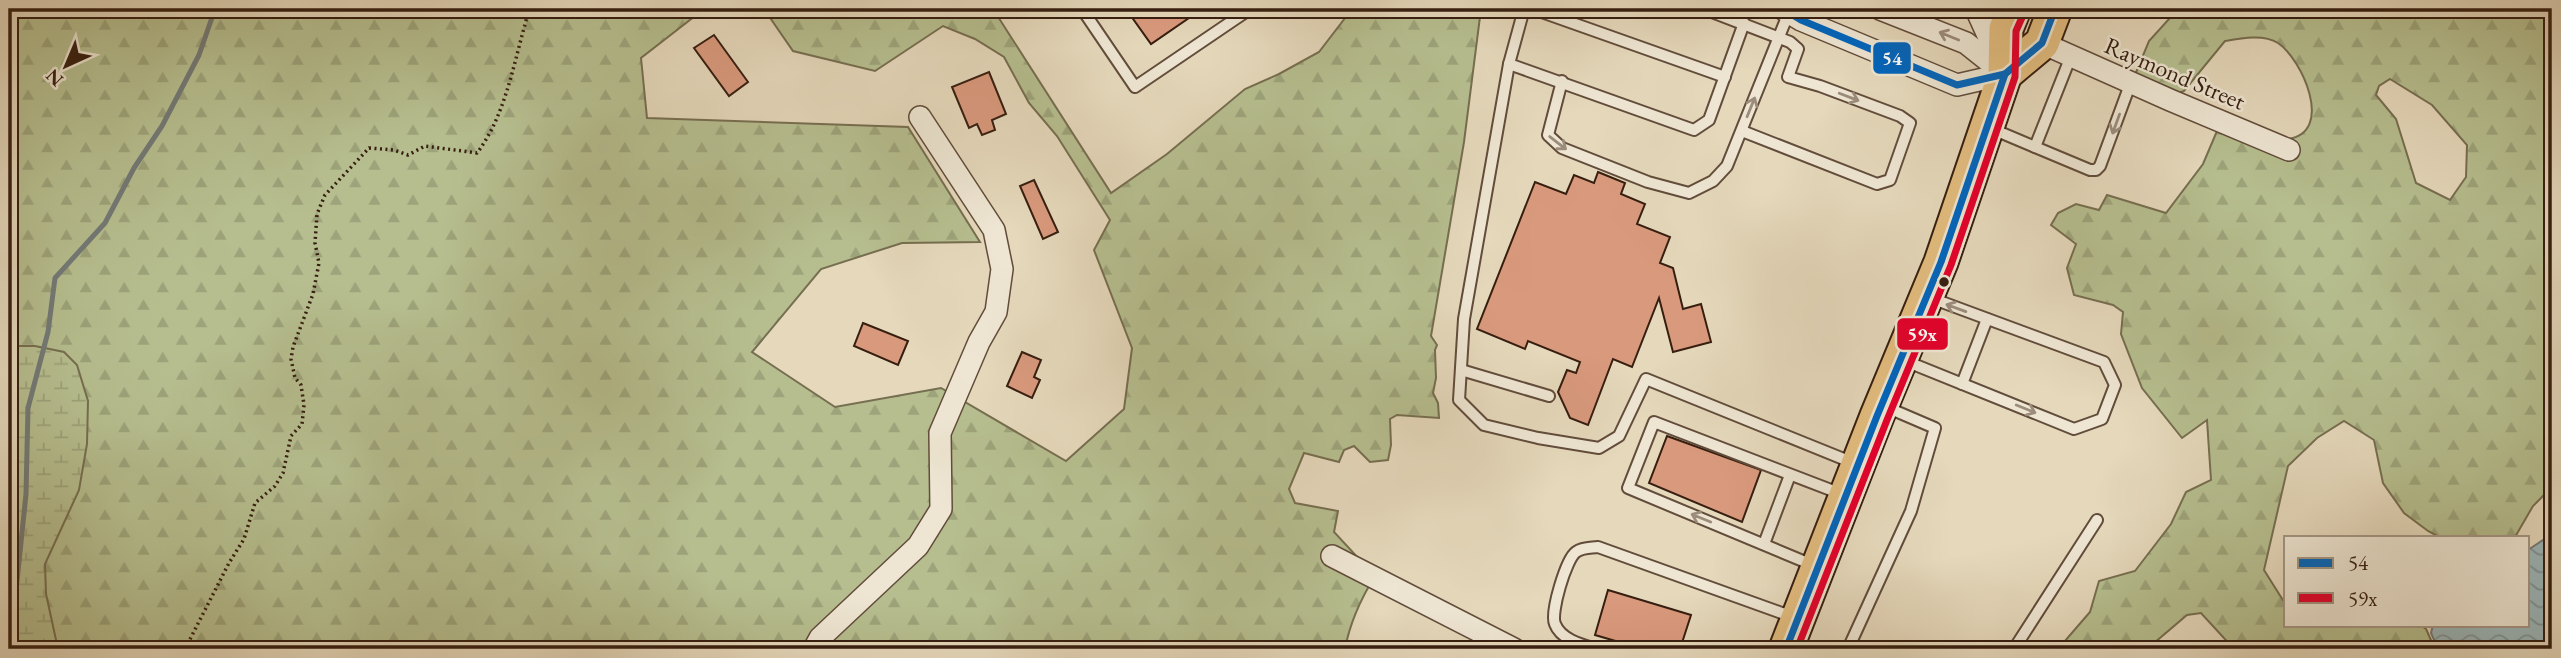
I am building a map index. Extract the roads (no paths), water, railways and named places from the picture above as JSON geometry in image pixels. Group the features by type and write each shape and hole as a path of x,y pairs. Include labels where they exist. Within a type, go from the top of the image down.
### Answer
{"main road":[{"path":"1786,649 1941,262 2005,74 2006,29 2014,9"},
{"path":"2005,74 2057,49 2054,9"}],"street":[{"path":"1880,9 1966,43 2005,74"},
{"path":"1976,9 2005,74"},
{"path":"1786,10 1801,20 1957,85 2005,74"},
{"name":"Raymond Street","path":"2057,49 2289,149"},
{"path":"814,649 820,638 918,546 941,509 940,433 979,342 996,312 1002,270 994,230 920,117"},
{"path":"1332,556 1514,649"}],"lane":[{"path":"1082,9 1135,87 1251,9"},
{"path":"1524,9 1509,64 1464,319 1458,400 1484,425 1538,438 1599,448 1619,436 1646,379 1858,465"},
{"path":"1533,9 1725,77"},
{"path":"1704,9 1790,41 1798,49 1788,77 1900,116 1910,123 1890,180 1877,184 1742,131"},
{"path":"1562,81 1548,135 1562,148 1648,181 1689,193 1713,181 1727,166 1779,37 1786,10"},
{"path":"1509,64 1694,130 1709,120 1744,23"},
{"path":"2035,147 2057,49"},
{"path":"1987,127 2090,170 2096,170 2100,166 2131,82"},
{"path":"1901,359 2074,429 2102,419 2115,385 2104,362 1927,297"},
{"path":"1962,384 1987,319"},
{"path":"1461,370 1549,396"},
{"path":"1848,649 1911,511 1935,428 1882,405"},
{"path":"1818,567 1628,488 1654,422 1846,496"},
{"path":"1764,544 1790,475"},
{"path":"2014,649 2097,520"},
{"path":"1597,649 1572,641 1562,634 1555,624 1554,612 1568,562 1575,552 1585,548 1598,547 1798,618"}],"water":[{"path":"2552,534 2552,649 2438,649 2431,633 2433,626 2530,626 2530,549"}],"waterway":[{"path":"10,649 26,494 28,408 48,332 55,278 105,223 134,168 162,126 199,55 215,9"}]}
